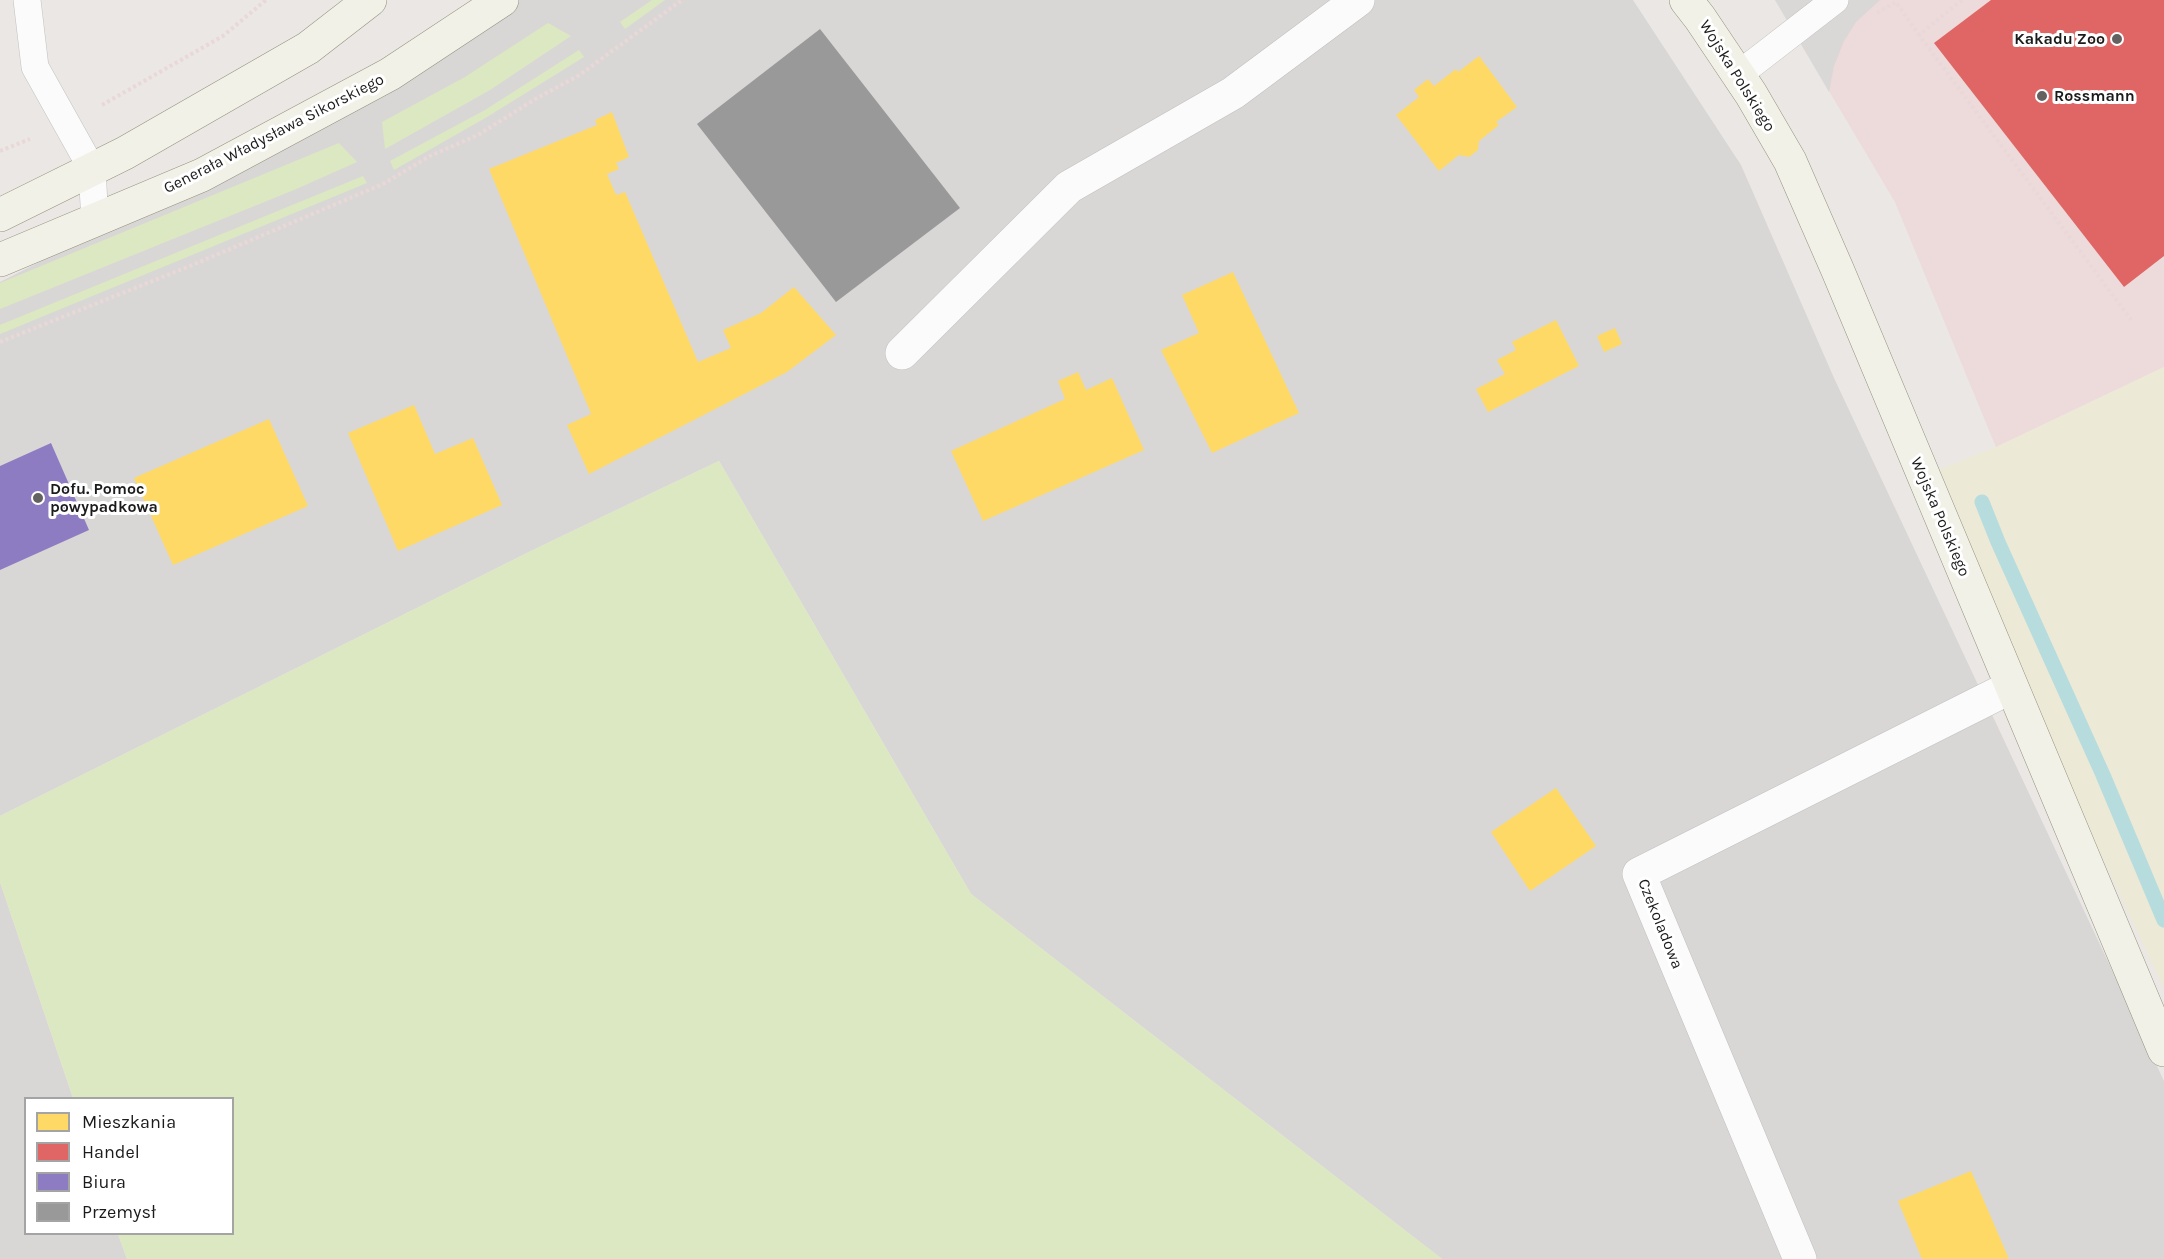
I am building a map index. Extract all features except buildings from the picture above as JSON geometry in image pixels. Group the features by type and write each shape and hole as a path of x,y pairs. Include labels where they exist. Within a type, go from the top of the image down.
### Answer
{"street":[{"path":"0,215 125,153 308,48 370,0"},
{"name":"Generała Władysława Sikorskiego","path":"0,260 95,222 202,175 390,74 502,0"},
{"path":"902,352 1069,187 1233,93 1358,0"},
{"name":"Wojska Polskiego","path":"1686,0 1738,75 1790,161 2164,1050"},
{"name":"Czekoladowa","path":"1800,1259 1639,873 2011,687"}],"lane":[{"path":"27,0 35,66 92,170 95,222"},
{"path":"1738,75 1835,0"}],"path":[{"path":"0,151 67,125 223,36 266,0"},
{"path":"0,342 190,266 382,184 430,156 478,135 537,98 578,76 682,0"},
{"path":"1919,34 1962,0"},
{"path":"1877,13 1896,2 2132,321"}],"shaded area":[{"path":"484,0 1633,0 1741,165 1834,378 2164,1081 2164,1259 1442,1259 971,894 719,461 537,548 0,816 0,282 320,120"},
{"path":"1775,0 2164,0 2164,367 1996,447 1895,202"},
{"path":"1775,0 1880,0 1856,22 1844,41 1834,66 1829,92"},
{"path":"2164,367 2164,989 1924,475 1996,447"},
{"path":"0,882 73,1097 24,1097 24,1235 118,1235 127,1259 0,1259"}],"green space":[{"path":"652,0 665,0 625,29 620,22"},
{"path":"548,23 571,36 490,90 385,149 382,122 465,77"},
{"path":"579,50 584,57 487,117 394,170 390,161 485,110"},
{"path":"339,143 357,162 294,190 0,309 0,283"},
{"path":"363,176 367,183 0,334 0,325"},
{"path":"719,461 971,894 1442,1259 127,1259 118,1235 234,1235 234,1097 73,1097 0,882 0,816 537,548"}],"waterway":[{"path":"1982,502 2103,775 2164,920"}],"place":[{"name":"Kakadu Zoo","path":"2117,39"},
{"name":"Rossmann","path":"2042,96"},
{"name":"Dofu. Pomoc powypadkowa","path":"38,498"}]}
